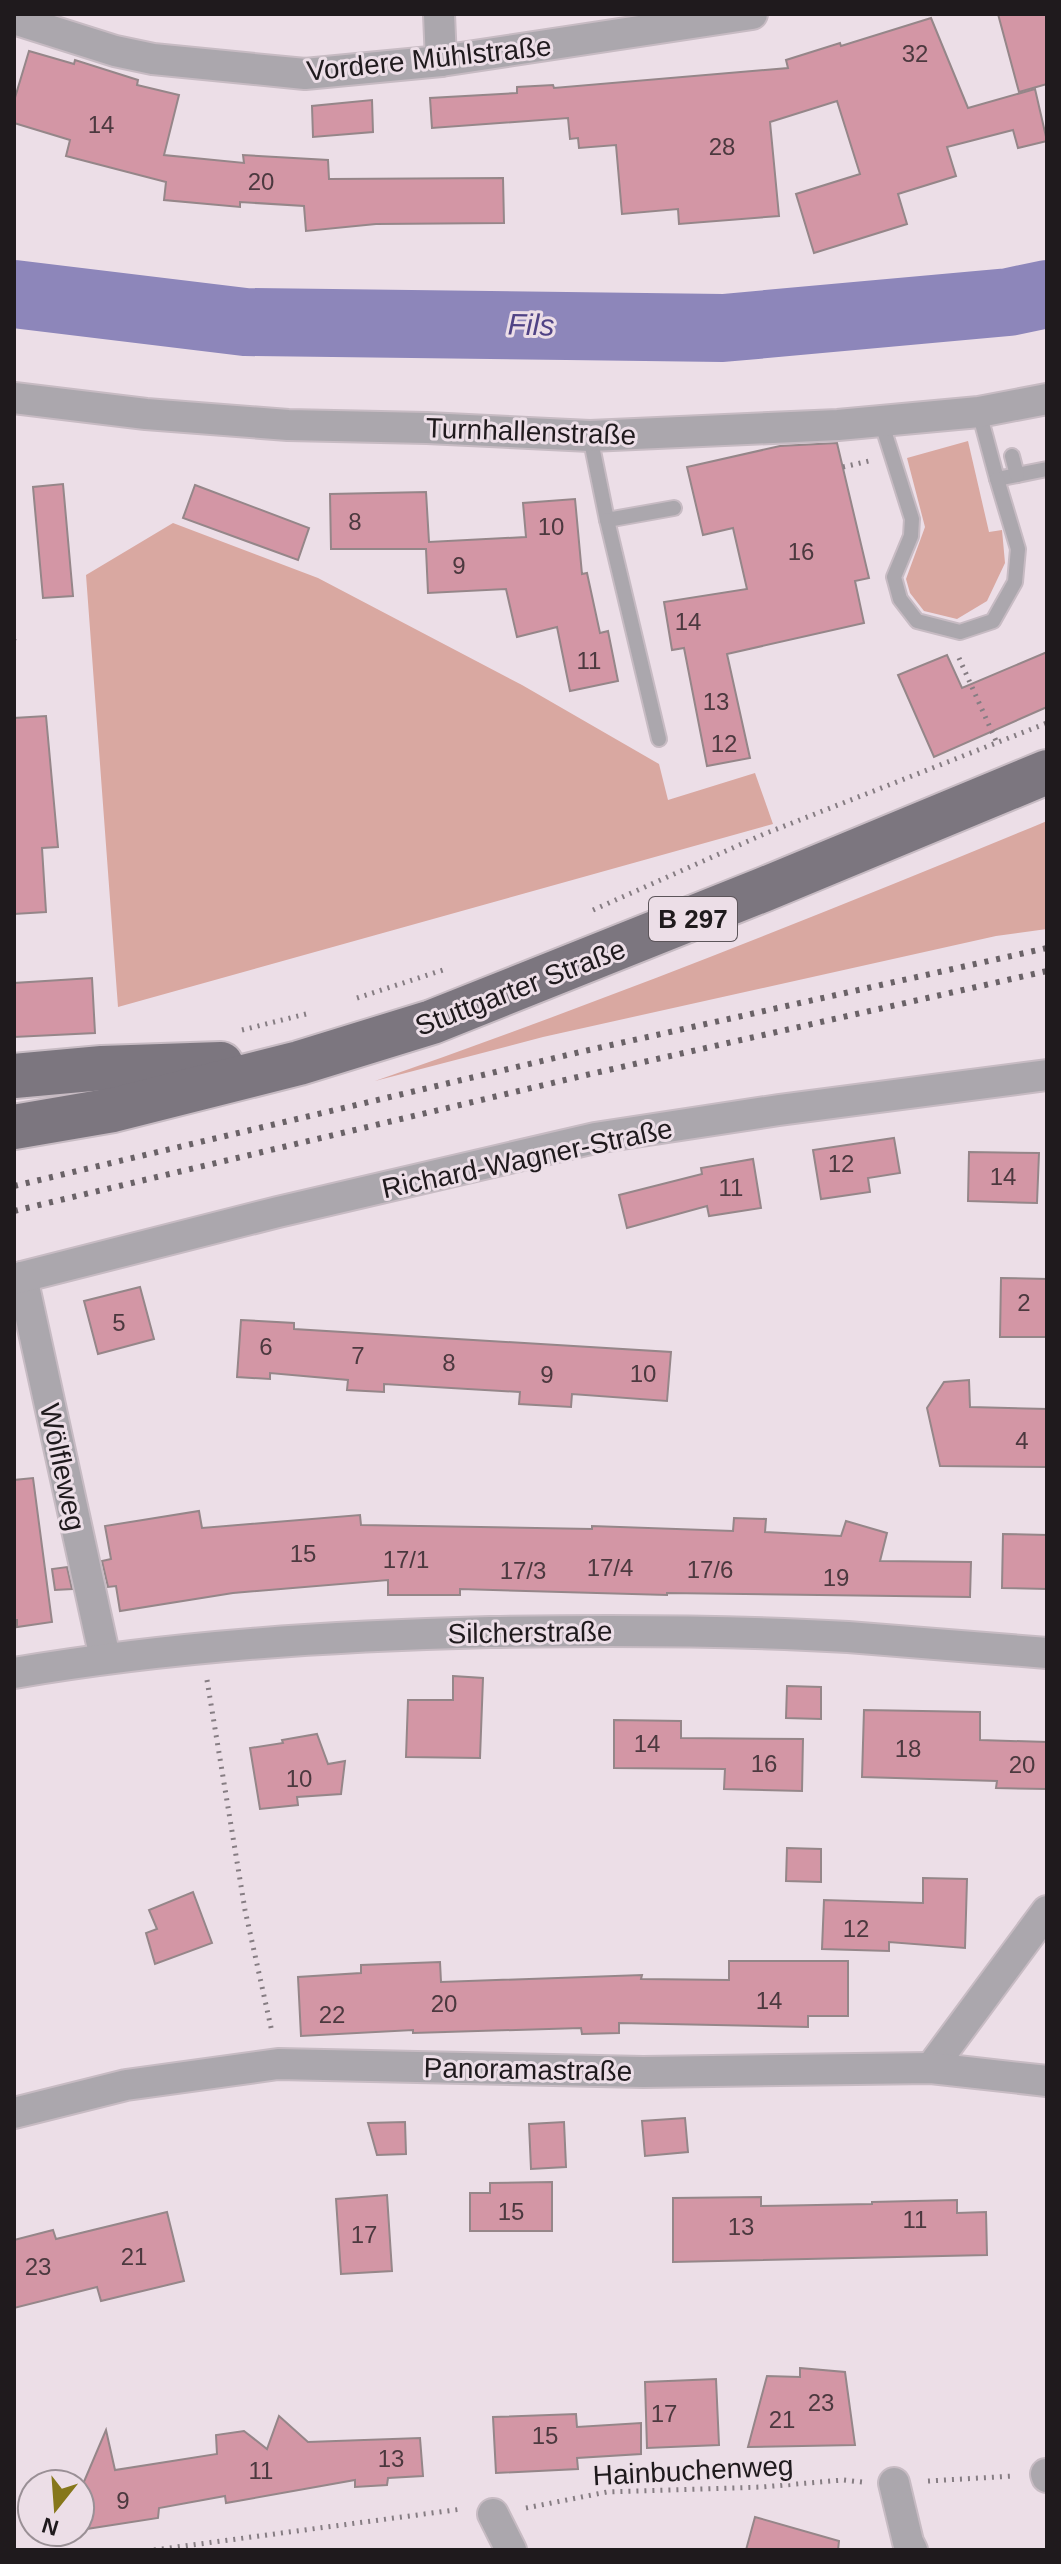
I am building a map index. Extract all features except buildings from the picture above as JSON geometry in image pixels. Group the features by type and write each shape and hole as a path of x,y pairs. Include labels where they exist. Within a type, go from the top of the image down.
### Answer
{"main road":[{"name":"Stuttgarter Straße","path":"14,1127 113,1110 299,1063 432,1022 1047,772"},
{"name":"Stuttgarter Straße","path":"14,1076 102,1068 299,1063"}],"street":[{"path":"439,14 441,61"},
{"name":"Vordere Mühlstraße","path":"14,19 115,51 153,59 297,73 441,61 752,14"},
{"name":"Turnhallenstraße","path":"14,398 146,414 272,424 590,436 881,421 979,412 1047,399"},
{"name":"Richard-Wagner-Straße","path":"18,1278 278,1212 595,1138 1047,1075"},
{"name":"Wölfleweg","path":"18,1278 105,1658"},
{"name":"Silcherstraße","path":"14,1673 201,1647 407,1634 604,1630 846,1637 1047,1653"},
{"path":"931,2068 1047,1911"},
{"name":"Panoramastraße","path":"14,2113 126,2085 278,2064 643,2072 931,2068 1047,2081"},
{"path":"894,2483 912,2550"},
{"path":"493,2514 511,2550"}],"lane":[{"path":"881,421 912,519 911,536 894,577 900,599 917,621 960,632 993,621 1015,582 1018,549 979,412"},
{"path":"590,436 659,739"},
{"path":"1012,456 1017,475"},
{"path":"997,479 1047,469"},
{"path":"607,520 674,508"}],"path":[{"path":"969,680 997,743"},
{"path":"583,914 764,834 1047,723"},
{"path":"349,1001 454,966"},
{"path":"228,1033 318,1011"},
{"path":"201,1647 245,1910 271,2027"},
{"name":"Hainbuchenweg","path":"154,2550 470,2508 493,2514 607,2492 762,2487 843,2480 894,2483 1047,2475"}],"shaded area":[{"path":"968,441 989,532 1002,530 1005,563 987,601 957,619 924,611 910,593 906,579 925,527 907,458"},
{"path":"173,523 318,578 522,685 659,764 668,800 755,773 773,824 118,1007 86,575"},
{"path":"1047,821 1047,929 996,936 543,1037 375,1081 713,956"}],"waterway":[{"name":"Fils","path":"14,294 245,322 723,328 1009,302 1047,294"}],"railway":[{"path":"14,1186 580,1052 1047,948"},
{"path":"14,1211 586,1075 1047,971"}]}
